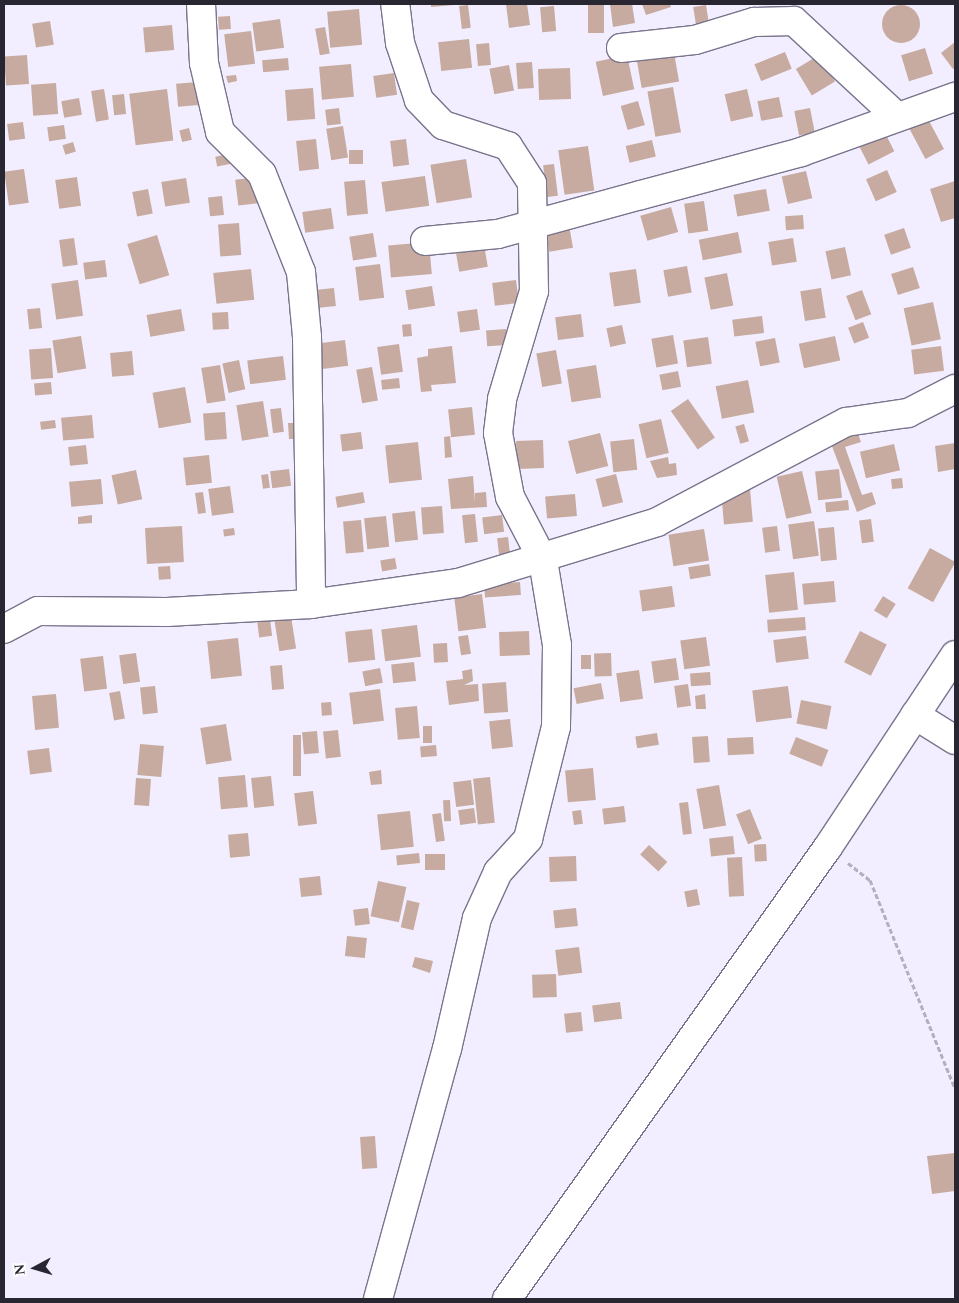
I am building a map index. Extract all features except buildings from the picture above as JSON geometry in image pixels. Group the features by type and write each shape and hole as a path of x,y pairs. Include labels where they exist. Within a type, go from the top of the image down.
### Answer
{"street":[{"path":"200,4 204,63 220,132 262,174 301,272 308,336 311,604"},
{"path":"378,1299 447,1049 477,918 498,872 528,839 556,727 557,645 542,560 510,497 498,433 502,399 534,291 536,222 532,183 508,146 443,124 419,100 400,43 395,4"},
{"path":"621,48 695,40 754,22 794,21 896,115"},
{"path":"425,241 498,234 536,222 801,152 896,115 955,97"},
{"path":"4,629 38,611 167,612 311,604 458,583 542,560 657,522 846,422 908,413 955,389"},
{"path":"507,1299 828,847 955,655"},
{"path":"915,716 955,740"}],"path":[{"path":"828,847 870,880 955,1088"}]}
